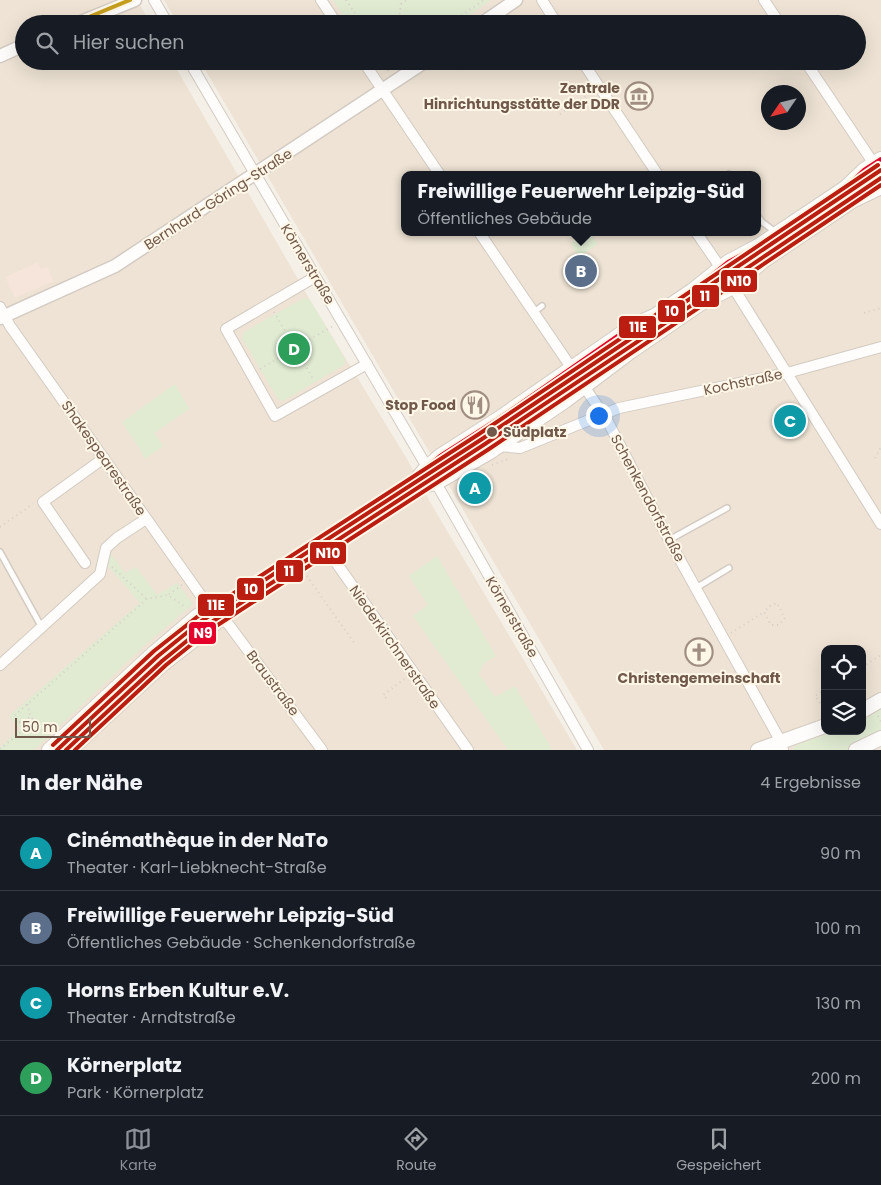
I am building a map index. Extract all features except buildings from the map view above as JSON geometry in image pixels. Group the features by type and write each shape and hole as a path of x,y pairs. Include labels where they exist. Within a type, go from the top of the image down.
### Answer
{"main road":[{"path":"70,750 163,664 222,618 231,604 408,489 427,467 440,456 498,419 632,326 656,315 693,290 720,267 758,246 845,188 877,161"},
{"path":"408,489 437,485 565,401 630,352 700,304 733,287 763,261 852,201 881,187"},
{"path":"49,750 155,652 196,617 211,607 231,604"},
{"path":"866,709 881,700"},
{"path":"758,750 782,746 821,728"},
{"path":"856,750 881,738"}],"street":[{"path":"98,15 135,0"},
{"path":"154,0 163,15"},
{"path":"320,0 331,15"},
{"path":"494,15 516,0"},
{"path":"542,0 552,15"},
{"path":"764,0 774,15"},
{"path":"0,56 15,49"},
{"name":"Körnerstraße","path":"194,70 427,467"},
{"path":"369,70 437,171"},
{"name":"Bernhard-Göring-Straße","path":"1,314 116,266 413,70"},
{"path":"588,70 655,171"},
{"path":"811,70 877,161"},
{"name":"Schenkendorfstraße","path":"482,236 538,309 572,367 603,414 669,540 782,746"},
{"path":"699,236 720,267"},
{"path":"315,277 226,329 275,416 367,364"},
{"path":"733,287 881,524"},
{"name":"Shakespearestraße","path":"1,314 204,600 211,607"},
{"name":"Kochstraße","path":"498,446 520,448 619,408 787,373 881,347"},
{"path":"85,563 43,502 104,458"},
{"name":"Körnerstraße","path":"437,485 588,750"},
{"path":"0,665 100,574 106,548 117,538 146,519"},
{"name":"Niederkirchnerstraße","path":"323,544 468,750"},
{"name":"Braustraße","path":"211,607 229,625 322,750"}],"lane":[{"path":"761,221 777,233"},
{"path":"669,540 727,508"},
{"path":"0,552 42,626"},
{"path":"696,588 728,568"}],"path":[{"path":"346,0 356,15"},
{"path":"398,0 401,4 399,15"},
{"path":"401,4 407,0"},
{"path":"462,15 484,0"},
{"path":"560,114 599,86"},
{"path":"269,303 289,338"},
{"path":"864,313 881,308"},
{"path":"305,342 341,321"},
{"path":"300,337 305,342 306,353 302,359 298,361 290,360 284,355 282,347 289,338 300,337"},
{"path":"251,374 284,355"},
{"path":"302,359 319,390"},
{"path":"875,458 881,447"},
{"path":"0,527 32,504 43,502"},
{"path":"14,511 17,515"},
{"path":"103,558 148,599"},
{"path":"304,572 355,644"},
{"path":"0,750 25,729 14,716 27,704 148,599 168,595 190,579"},
{"path":"168,595 189,609"},
{"path":"723,638 777,603 785,618 779,625 771,625 764,612"},
{"path":"866,664 881,655"},
{"path":"386,698 383,695 414,673"},
{"path":"821,692 814,696 821,705"},
{"path":"27,704 31,717 46,734"},
{"path":"19,722 31,717"}],"shaded area":[{"path":"0,0 137,0 146,15 15,15 15,70 177,70 310,300 407,459 430,502 577,750 0,750"},
{"path":"164,0 881,0 881,750 604,750 205,70 866,70 866,15 173,15"},
{"path":"38,262 41,269 47,266 54,281 15,298 5,277"}],"green space":[{"path":"333,0 491,0 469,15 343,15"},
{"path":"878,170 881,179 734,279 729,271"},
{"path":"593,236 598,244 579,257 571,244 576,237"},
{"path":"723,275 728,283 606,365 601,358"},
{"path":"304,298 310,300 345,359 344,365 283,401 278,399 242,338 244,332"},
{"path":"175,384 189,409 154,433 163,446 145,459 122,422"},
{"path":"553,389 558,396 489,443 484,436"},
{"path":"479,440 484,447 451,468 447,461"},
{"path":"110,553 125,573 136,567 157,595 177,583 193,604 147,643 34,750 0,750 0,747 20,729 9,716 140,603 108,566"},
{"path":"437,556 496,656 484,663 479,674 495,697 515,686 552,750 508,750 413,616 428,605 409,576"},
{"path":"881,709 881,733 861,744 846,750 793,750 795,746 823,735 866,735 866,718"}],"transit line":[{"path":"94,15 130,0"},
{"name":"N9","path":"70,750 163,664 222,618 231,604 408,489 427,467 440,456 498,419 632,326 656,315 693,290 728,262 758,246 845,188 864,170 881,159"},
{"name":"11E","path":"53,745 154,651 197,617 479,434 878,165"},
{"name":"10","path":"57,750 158,656 200,622 482,439 881,170"},
{"name":"11","path":"66,750 162,661 204,627 485,444 881,178"},
{"name":"N10","path":"75,750 166,665 207,632 489,449 881,185"}],"place":[{"name":"Zentrale Hinrichtungsstätte der DDR","path":"639,96"},
{"name":"Freiwillige Feuerwehr Leipzig-Süd","path":"581,271"},
{"name":"Körnerplatz","path":"294,349"},
{"name":"Stop Food","path":"475,405"},
{"name":"Horns Erben Kultur e.V.","path":"790,421"},
{"name":"Südplatz","path":"492,432"},
{"name":"Cinémathèque in der NaTo","path":"475,488"},
{"name":"Christengemeinschaft","path":"699,652"}]}
